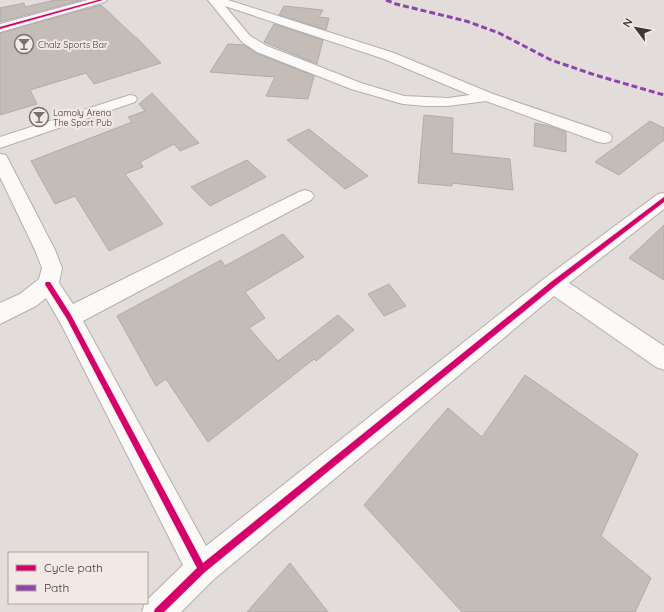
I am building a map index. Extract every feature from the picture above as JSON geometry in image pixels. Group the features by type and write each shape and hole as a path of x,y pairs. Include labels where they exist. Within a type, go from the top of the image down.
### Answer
{"street":[{"path":"0,28 101,0"},
{"path":"214,0 246,39 262,49 356,86 403,100 424,102 448,102 488,97"},
{"path":"217,0 389,56 488,97 604,138"},
{"path":"0,143 130,99"},
{"path":"0,314 28,300 48,284 52,268 45,250 2,170"},
{"path":"69,317 305,196"},
{"path":"158,612 202,569 553,284 664,200"},
{"path":"48,284 69,317 202,569"},
{"path":"553,284 664,359"}],"building":[{"path":"55,0 82,0 0,22 0,8 24,3 25,7"},
{"path":"101,5 136,37 161,63 94,84 86,73 30,90 37,104 0,115 0,33"},
{"path":"284,6 323,10 319,17 329,18 326,30 279,15"},
{"path":"274,24 323,40 317,64 264,42"},
{"path":"228,44 244,45 256,53 314,76 308,99 266,96 275,77 210,72"},
{"path":"152,93 199,143 180,151 174,144 140,162 143,167 125,174 163,224 109,251 75,196 55,204 31,161 132,122 128,117 145,111 139,104"},
{"path":"424,115 453,118 452,153 510,159 513,190 452,183 452,186 418,183"},
{"path":"650,121 664,128 664,140 619,175 595,162"},
{"path":"535,123 566,132 566,152 534,146"},
{"path":"309,129 368,176 345,189 287,140"},
{"path":"247,160 266,177 210,206 191,187"},
{"path":"664,225 664,280 629,258"},
{"path":"283,234 304,257 245,292 265,318 249,328 278,361 338,315 354,330 316,361 314,359 208,442 166,379 156,386 117,316 221,260 225,266"},
{"path":"389,284 406,306 384,316 368,294"},
{"path":"525,375 638,454 601,536 651,578 635,612 462,612 364,505 448,408 482,437"},
{"path":"290,563 328,612 247,612"}],"marked path":[{"path":"386,0 396,4 466,21 499,33 551,60 595,75 664,95"}],"cycle path":[{"path":"0,28 101,0"},
{"path":"158,612 202,569 553,284 664,199"},
{"path":"48,284 69,317 202,569"}],"place":[{"name":"Chalz Sports Bar","path":"24,44"},
{"name":"Lamoly Arena The Sport Pub","path":"39,117"}]}
